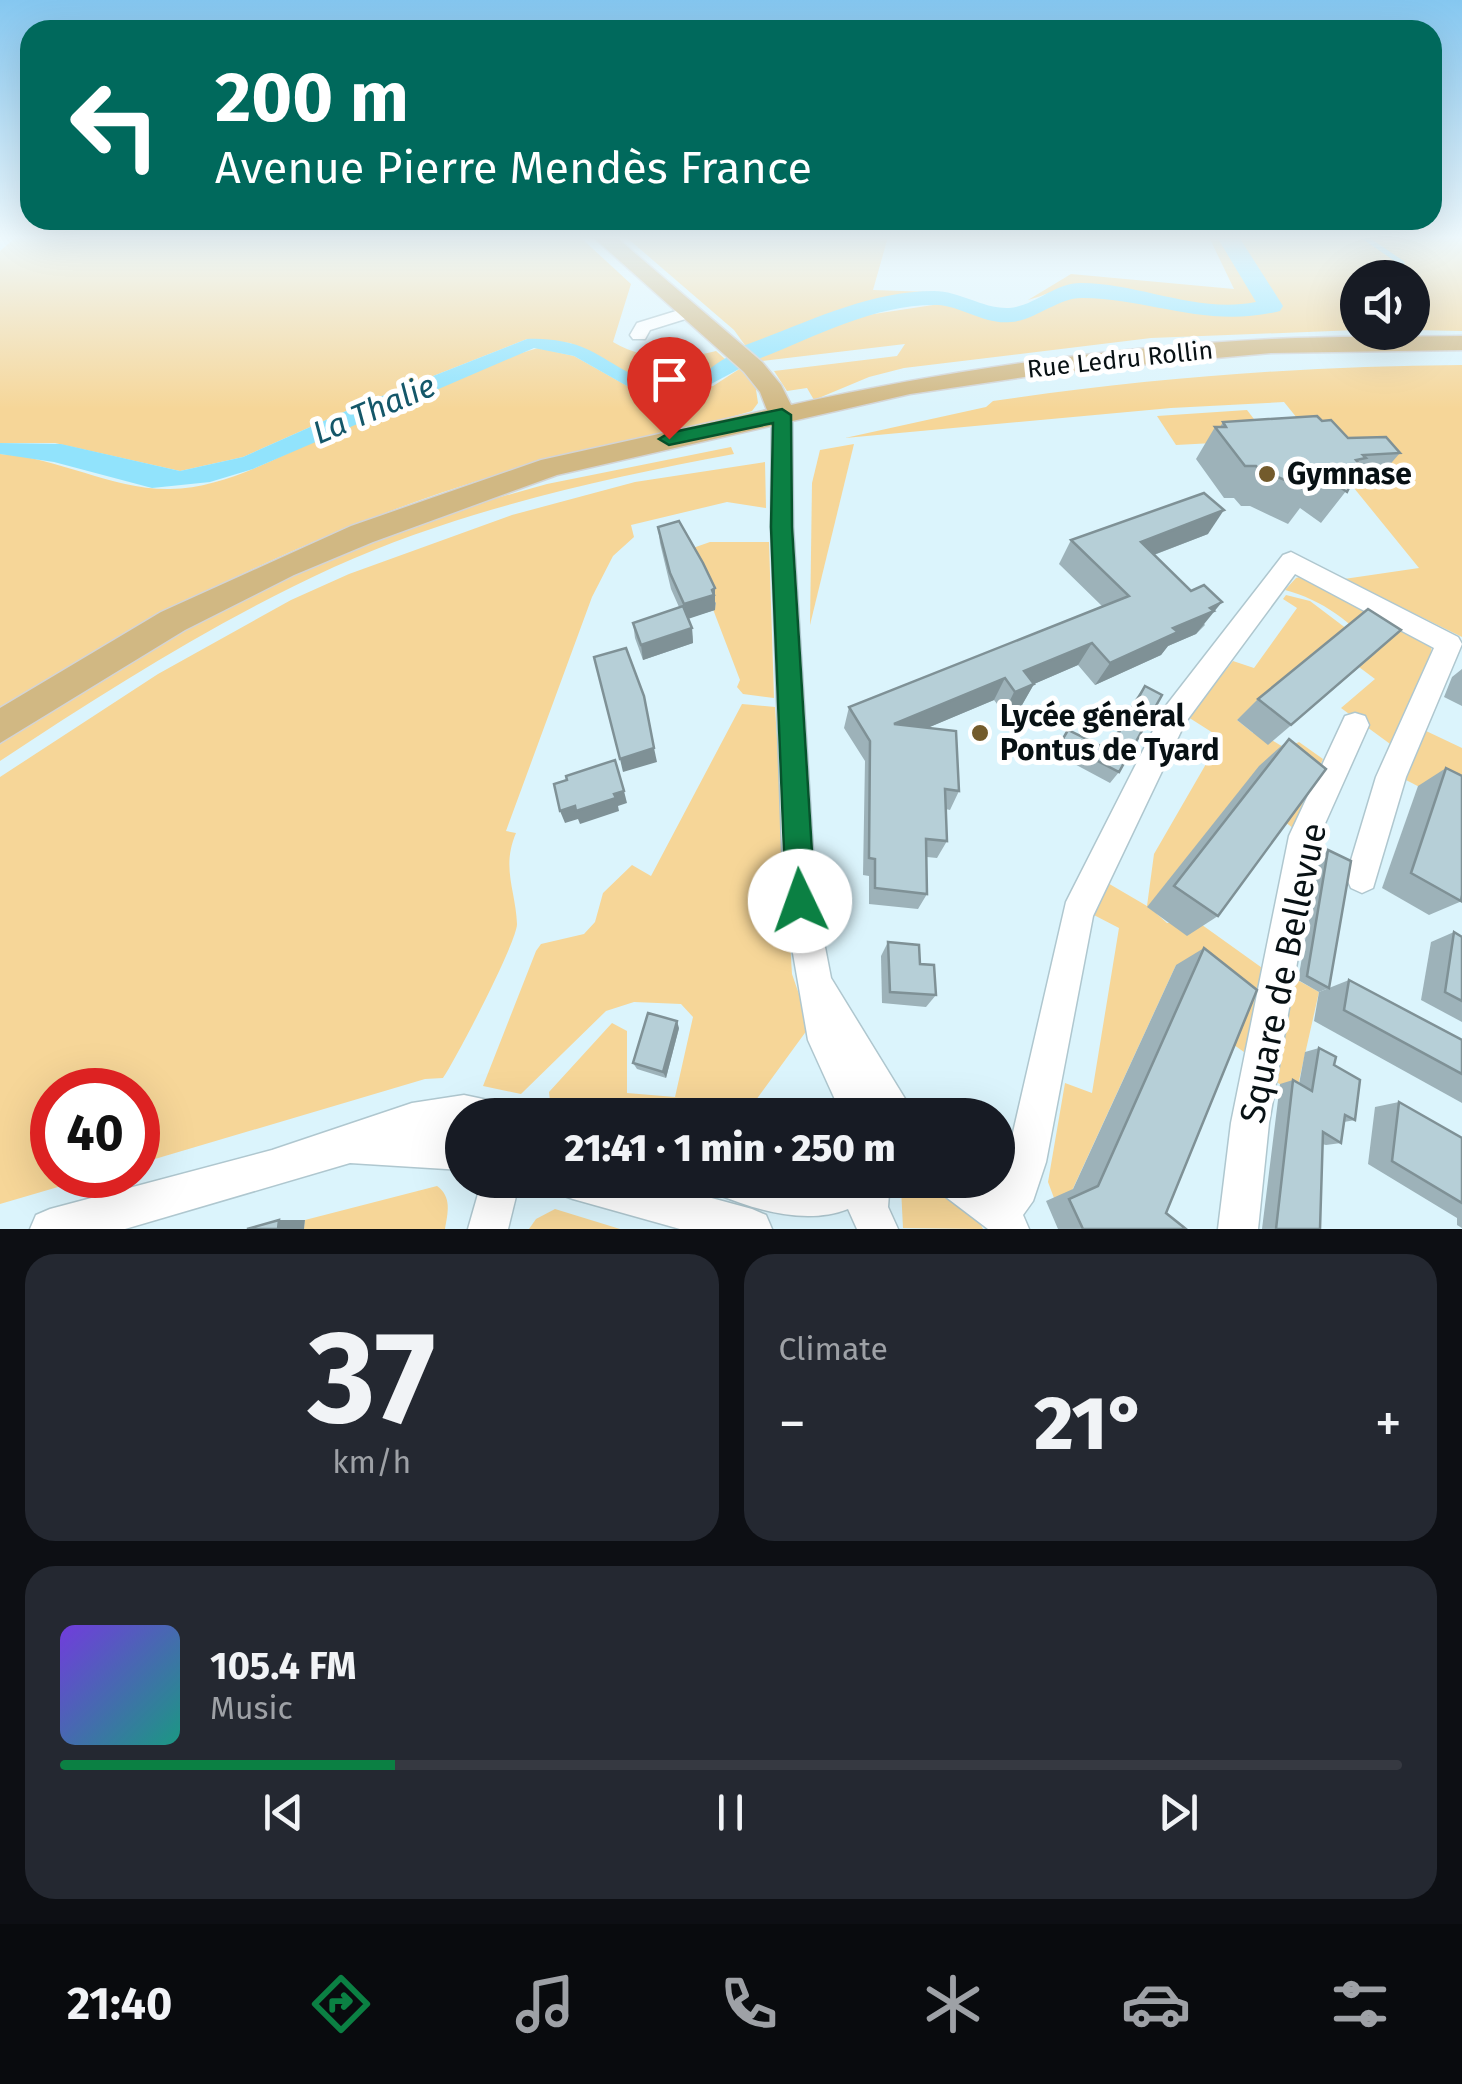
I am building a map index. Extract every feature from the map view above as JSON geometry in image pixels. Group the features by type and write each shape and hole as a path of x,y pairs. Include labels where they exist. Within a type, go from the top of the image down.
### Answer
{"main road":[{"path":"0,727 173,621 283,567 377,528 499,487 782,422 772,390 753,367 669,294"},
{"name":"Rue Ledru Rollin","path":"782,422 910,386 1130,357 1271,346 1462,343"},
{"name":"Rue Ledru Rollin","path":"782,422 1124,370 1249,360 1462,354"}],"street":[{"path":"640,336 643,327 689,312"},
{"path":"782,422 782,527 800,901 826,1040 853,1098"},
{"path":"978,1198 1005,1221 1020,1187 1077,913 1175,715 1291,562 1456,647 1391,777 1362,876"},
{"name":"Square de Bellevue","path":"1238,1229 1250,1123 1304,836 1354,724"},
{"path":"810,970 886,1098"},
{"path":"50,1229 347,1145 425,1117 445,1116"},
{"path":"347,1145 445,1149"},
{"path":"488,1229 496,1198"},
{"path":"639,1198 752,1229"},
{"path":"869,1198 868,1208 878,1229"}],"shaded area":[{"path":"0,294 628,294 613,342 651,356 716,351 725,359 696,379 660,384 644,381 570,343 527,339 362,404 243,457 180,471 55,443 0,443"},
{"path":"693,294 918,294 844,309 814,325 747,348 734,330"},
{"path":"1070,294 1093,294 1205,313 1277,310 1268,294 1340,294 1340,331 1151,338 904,368 869,377 814,400 807,388 787,391 774,371 897,356 905,344 762,361 757,356 861,316 946,303 1013,320 1045,309"},
{"path":"1150,294 1258,294 1263,302 1240,306 1192,303"},
{"path":"1430,294 1462,294 1462,331 1430,330"},
{"path":"538,348 574,356 638,392 713,386 741,368 755,383 758,403 752,411 487,478 360,523 175,608 0,710 0,454 148,488 209,484 267,463 455,377"},
{"path":"1462,365 1462,637 1344,579 1419,568 1284,402 1171,408 845,438 986,407 993,401 1110,386 1285,371"},
{"path":"1247,410 1270,440 1176,445 1157,416"},
{"path":"854,444 810,625 812,483 820,450"},
{"path":"731,447 734,454 632,474 480,513 334,567 163,658 0,761 0,739 193,622 346,551 479,503 547,484"},
{"path":"765,462 766,508 727,502 631,525 634,537 613,556 592,597 506,831 516,833 509,868 517,924 514,935 485,1001 443,1078 425,1079 160,1157 160,1068 30,1068 30,1195 0,1204 0,777 158,674 291,600 349,574 512,515 635,482"},
{"path":"710,542 769,542 774,698 743,694 737,687 740,680 690,549"},
{"path":"1303,576 1431,645 1432,656 1397,749 1341,708 1375,679 1359,667 1375,652 1336,614 1285,590"},
{"path":"1286,595 1310,601 1347,629 1237,720 1253,733 1257,731 1285,748 1299,742 1323,759 1293,828 1277,816 1148,906 1167,923 1198,922 1265,970 1244,1052 1214,1031 1176,965 1070,1195 1054,1198 1048,1182 1065,1083 1092,1093 1119,928 1090,913 1106,882 1147,906 1154,854 1221,738 1188,717 1233,661 1254,668 1297,608 1283,599"},
{"path":"742,704 775,707 792,974 810,1026 757,1098 550,1098 549,1092 612,1023 627,1031 627,1093 675,1097 693,1017 681,1004 634,1002 606,1011 521,1094 483,1086 541,944 584,934 595,922 603,893 632,865 651,876"},
{"path":"1424,730 1462,748 1462,809 1406,780"},
{"path":"1292,977 1319,992 1296,1094 1270,1078"},
{"path":"437,1186 447,1200 445,1229 304,1229 305,1220"},
{"path":"902,1198 958,1198 983,1229 903,1228"},
{"path":"555,1209 620,1229 529,1229 536,1219"}],"water":[{"path":"527,339 574,344 656,383 689,381 728,357 741,368 696,392 654,395 634,390 574,356 534,348 253,469 210,482 152,488 54,462 0,454 0,443 61,444 180,471 243,457 362,404"}],"building":[{"path":"1317,416 1322,421 1331,420 1348,438 1386,437 1400,453 1363,455 1366,458 1356,460 1360,465 1347,492 1308,465 1313,492 1273,475 1263,475 1256,466 1245,466 1215,427 1226,427 1223,422"},
{"path":"1204,493 1224,510 1141,542 1191,591 1204,585 1222,602 1210,608 1214,611 1173,628 1178,632 1110,663 1092,643 1024,671 1034,684 1015,692 1005,678 894,724 956,731 959,791 945,789 947,841 926,839 927,894 875,888 875,859 869,858 870,741 849,707 1129,596 1071,540"},
{"path":"679,521 715,588 714,595 684,604 670,573 658,527"},
{"path":"683,606 692,628 641,645 633,623"},
{"path":"1368,609 1401,630 1291,725 1258,699"},
{"path":"626,648 644,696 654,748 620,759 594,657"},
{"path":"1145,686 1162,695 1119,772 1061,742 1068,730 1109,750"},
{"path":"1289,739 1326,769 1218,916 1174,886"},
{"path":"615,760 624,791 614,794 616,798 576,811 575,806 560,811 554,784 567,780 566,776"},
{"path":"1446,768 1462,776 1461,901 1411,873"},
{"path":"1328,850 1351,861 1329,988 1307,976"},
{"path":"1454,932 1462,937 1462,1001 1445,992"},
{"path":"888,942 919,945 920,964 934,965 936,995 890,992"},
{"path":"1204,948 1257,990 1166,1213 1186,1229 1083,1229 1069,1199 1098,1186"},
{"path":"1349,980 1462,1040 1462,1074 1344,1010"},
{"path":"648,1013 677,1021 663,1072 633,1063"},
{"path":"1319,1048 1336,1057 1334,1065 1360,1080 1355,1120 1345,1115 1341,1143 1323,1132 1320,1229 1276,1229 1293,1080 1312,1091"},
{"path":"1399,1102 1462,1138 1462,1203 1392,1161"},
{"path":"279,1220 278,1229 247,1229"}],"waterway":[{"name":"La Thalie","path":"752,352 890,303 938,298 985,312 1013,315 1063,294"},
{"name":"La Thalie","path":"1113,294 1226,312 1271,306 1264,294"}],"place":[{"name":"Gymnase","path":"1267,474"},
{"name":"Lycée général Pontus de Tyard","path":"980,733"}],"route":[{"path":"669,439 782,415 782,527 800,901"}]}
